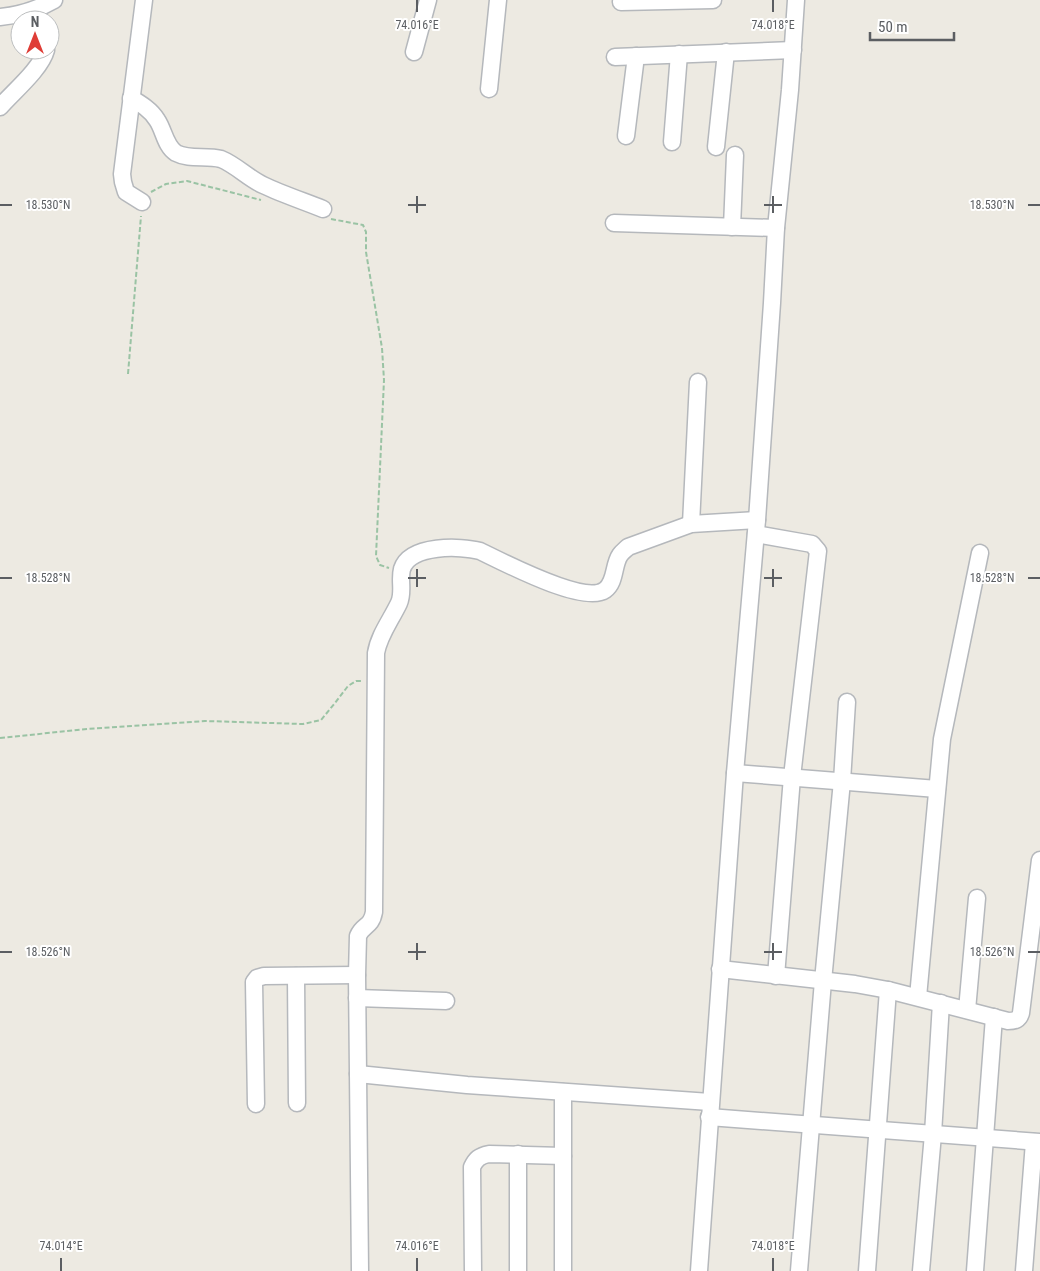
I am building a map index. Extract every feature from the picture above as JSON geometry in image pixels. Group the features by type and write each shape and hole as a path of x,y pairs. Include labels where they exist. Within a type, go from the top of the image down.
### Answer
{"street":[{"path":"142,202 126,192 122,174 144,0"},
{"path":"414,52 428,0"},
{"path":"489,89 498,0"},
{"path":"621,2 712,0"},
{"path":"698,1271 735,772 756,527 776,228 790,90 796,0"},
{"path":"0,16 49,8"},
{"path":"615,57 793,50"},
{"path":"716,148 726,52"},
{"path":"672,142 680,54"},
{"path":"626,136 636,56"},
{"path":"0,108 42,60"},
{"path":"132,98 147,108 153,115 168,144 175,152 189,156 223,160 262,185 325,214"},
{"path":"732,227 735,155"},
{"path":"614,223 776,228"},
{"path":"691,524 698,382"},
{"path":"360,1271 358,936 360,930 372,920 374,912 376,653 383,633 402,593 401,572 407,560 420,552 434,549 471,549 480,551 556,585 589,594 605,590 610,584 621,553 628,548 691,524 756,527 812,544 818,551 792,777 776,976"},
{"path":"918,997 944,728 980,553"},
{"path":"798,1271 842,781 847,702"},
{"path":"735,772 938,789"},
{"path":"720,969 856,984 918,997 1013,1021 1019,1018 1021,1014 1040,860"},
{"path":"967,1010 977,898"},
{"path":"256,1104 254,982 257,978 264,976 357,975"},
{"path":"296,976 297,1103"},
{"path":"866,1271 888,990"},
{"path":"357,998 446,1002"},
{"path":"921,1271 933,1134 941,1003"},
{"path":"975,1271 994,1017"},
{"path":"358,1074 563,1092 710,1109 812,1124 1037,1142 1024,1271"},
{"path":"563,1092 563,1271"},
{"path":"473,1271 472,1167 475,1160 480,1156 488,1154 563,1156"},
{"path":"518,1154 518,1271"}],"path":[{"path":"128,374 142,202 149,193 166,184 187,181 266,202"},
{"path":"325,214 362,225 366,232 366,252 382,348 384,380 376,556 380,565 401,572"},
{"path":"0,738 87,729 205,721 303,724 321,720 348,686 356,681 376,681"}]}
